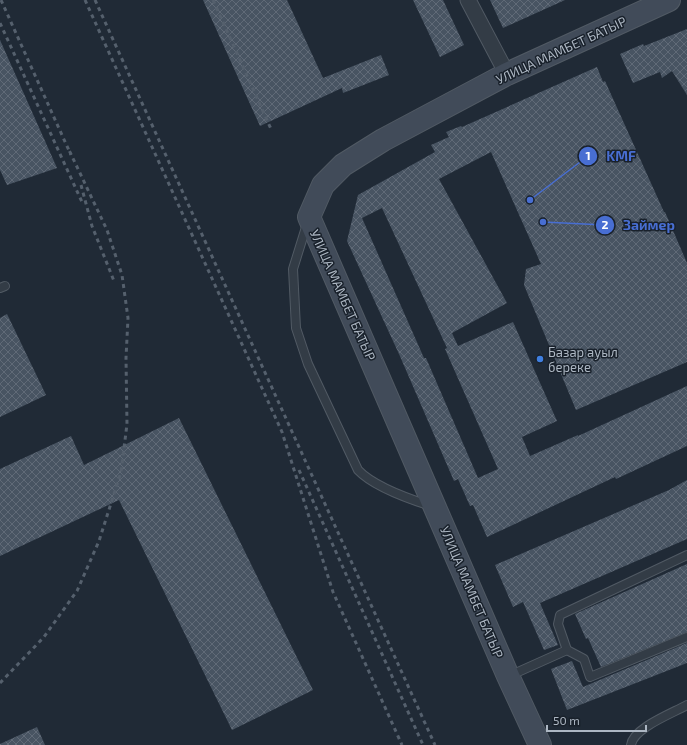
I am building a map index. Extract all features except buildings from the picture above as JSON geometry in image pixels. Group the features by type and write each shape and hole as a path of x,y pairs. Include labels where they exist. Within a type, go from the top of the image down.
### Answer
{"main road":[{"name":"УЛИЦА МАМБЕТ БАТЫР","path":"540,745 508,676 309,217 323,185 343,165 383,140 507,74 669,0"}],"street":[{"path":"468,0 507,74"}],"lane":[{"path":"309,217 293,269 296,328 308,364 358,470 372,481 410,499 435,508"},
{"path":"687,555 560,615 558,624 567,650 584,659 590,677 687,638"},
{"path":"508,676 567,650"},
{"path":"631,745 631,742 640,730 687,705"}],"railway":[{"path":"1,0 71,155"},
{"path":"85,0 282,432 333,592 402,745"},
{"path":"95,0 435,745"},
{"path":"213,0 271,129"},
{"path":"0,23 82,202"},
{"path":"0,683 44,637 77,591 99,541 121,472 127,424 126,358 128,318 122,275 107,230 69,150"},
{"path":"81,185 92,226 114,281"},
{"path":"299,470 423,745"}],"place":[{"name":"KMF","path":"530,200"},
{"name":"Займер","path":"543,222"},
{"name":"Базар ауыл береке","path":"540,359"}]}
